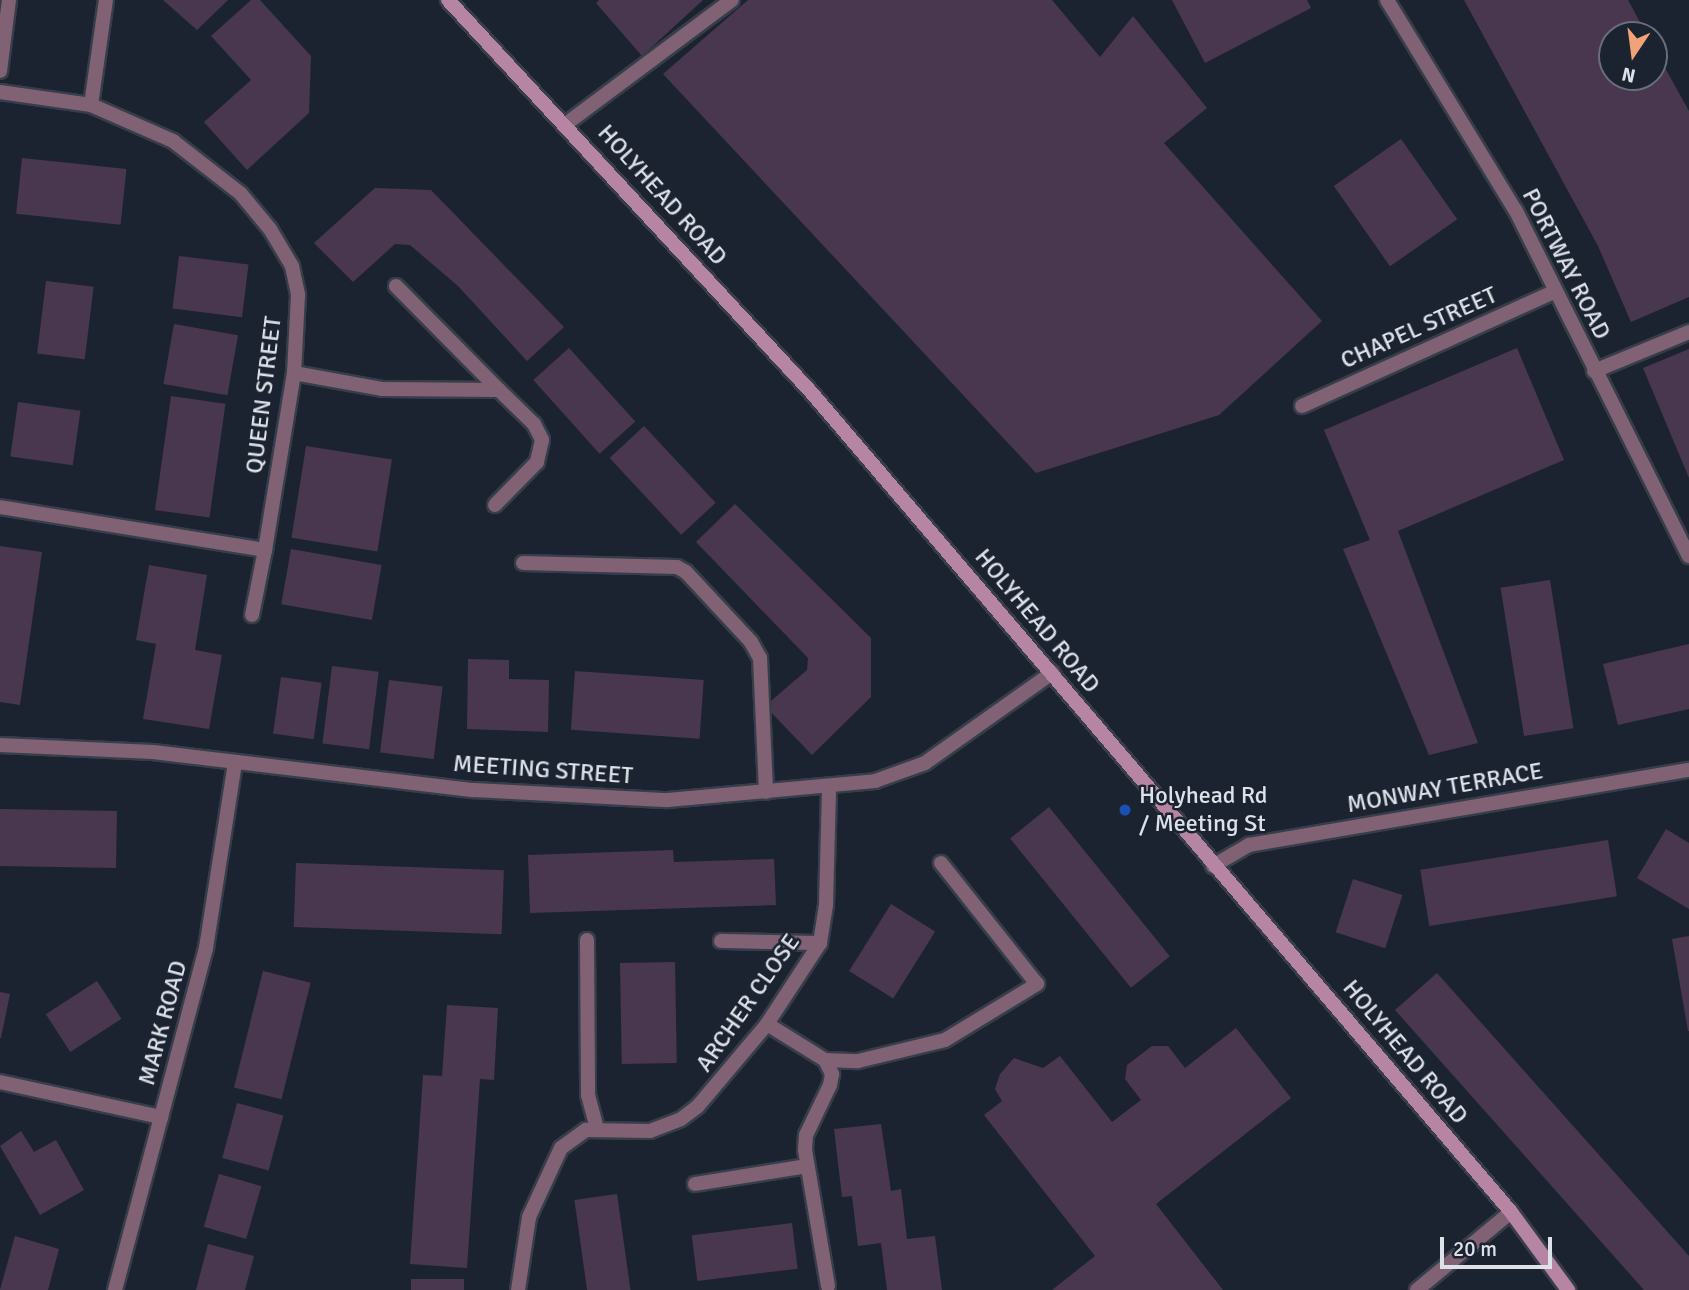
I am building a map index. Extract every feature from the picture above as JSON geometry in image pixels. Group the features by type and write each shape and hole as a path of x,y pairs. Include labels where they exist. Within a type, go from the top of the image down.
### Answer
{"street":[{"path":"0,71 9,0"},
{"path":"91,105 106,0"},
{"name":"HOLYHEAD ROAD","path":"449,0 811,392 1511,1212 1568,1290"},
{"path":"566,124 732,0"},
{"name":"PORTWAY ROAD","path":"1387,0 1516,211 1689,556"},
{"name":"QUEEN STREET","path":"0,92 91,105 173,141 241,194 270,229 292,266 298,295 294,373 252,615"},
{"path":"396,286 534,424 542,440 537,462 495,505"},
{"name":"CHAPEL STREET","path":"1302,406 1555,291"},
{"path":"1594,370 1689,332"},
{"path":"294,373 382,389 499,390"},
{"path":"0,507 265,550"},
{"path":"523,563 677,567 686,572 751,642 760,658 766,792"},
{"name":"MEETING STREET","path":"0,745 153,752 474,790 668,800 876,781 925,763 1052,673"},
{"name":"MARK ROAD","path":"115,1290 206,948 235,762"},
{"name":"MONWAY TERRACE","path":"1213,866 1250,845 1689,770"},
{"name":"ARCHER CLOSE","path":"518,1290 529,1217 543,1178 561,1148 586,1130 649,1131 681,1119 714,1091 767,1024 820,943 826,905 829,787"},
{"path":"767,1024 825,1060 858,1061 945,1040 1037,984 941,863"},
{"path":"587,940 588,1095 597,1129"},
{"path":"721,941 820,943"},
{"path":"825,1060 832,1074 830,1085 806,1135 807,1166 828,1286"},
{"path":"0,1082 161,1117"},
{"path":"695,1184 807,1166"},
{"path":"1417,1290 1511,1212"}],"building":[{"path":"163,0 228,0 197,30"},
{"path":"251,0 260,0 311,56 309,113 247,170 204,122 251,80 211,36"},
{"path":"599,0 703,0 642,56 596,3"},
{"path":"748,0 1052,0 1100,57 1133,16 1207,108 1164,143 1322,321 1219,415 1036,473 663,74"},
{"path":"1172,0 1307,0 1311,8 1205,63"},
{"path":"1464,0 1628,0 1639,21 1598,21 1598,91 1668,91 1668,73 1689,111 1689,297 1631,322 1598,246"},
{"path":"1401,139 1457,219 1390,266 1334,186"},
{"path":"22,158 126,169 121,225 16,214"},
{"path":"375,188 431,190 564,327 527,361 458,286 410,245 395,244 353,282 314,243"},
{"path":"179,256 248,265 242,317 173,309"},
{"path":"46,281 94,287 85,359 37,353"},
{"path":"174,324 238,335 227,395 163,384"},
{"path":"569,348 635,422 600,454 533,380"},
{"path":"1517,348 1564,460 1398,531 1478,743 1429,755 1343,549 1370,540 1324,430"},
{"path":"1689,349 1689,478 1643,368"},
{"path":"171,396 225,404 209,518 155,510"},
{"path":"18,402 80,411 73,465 10,456"},
{"path":"644,426 716,503 681,535 610,458"},
{"path":"306,446 392,460 377,551 291,538"},
{"path":"735,504 871,638 871,697 812,755 765,706 807,670 808,658 696,542"},
{"path":"0,546 42,552 20,705 0,702"},
{"path":"291,549 382,565 372,620 281,604"},
{"path":"149,565 207,575 195,650 222,655 209,729 143,719 156,644 136,640"},
{"path":"1550,580 1573,728 1524,736 1501,588"},
{"path":"1689,644 1689,709 1618,725 1603,664"},
{"path":"468,659 509,660 509,679 549,680 548,732 467,729"},
{"path":"332,666 379,672 369,749 322,743"},
{"path":"575,671 704,680 700,739 571,730"},
{"path":"281,677 322,683 314,739 273,733"},
{"path":"389,680 443,687 434,759 380,752"},
{"path":"1049,807 1170,956 1131,988 1010,838"},
{"path":"0,809 117,811 116,868 0,866"},
{"path":"1666,829 1689,843 1689,909 1637,878"},
{"path":"1608,840 1617,896 1429,926 1420,870"},
{"path":"673,850 674,862 774,859 776,905 530,913 528,855"},
{"path":"296,863 504,870 502,934 294,927"},
{"path":"1353,879 1402,895 1385,948 1336,932"},
{"path":"891,904 935,932 893,999 849,971"},
{"path":"1689,936 1689,1031 1688,1031 1672,939"},
{"path":"675,962 677,1063 622,1064 620,963"},
{"path":"263,971 311,983 282,1099 234,1087"},
{"path":"1437,973 1689,1256 1689,1290 1644,1290 1395,1010"},
{"path":"97,981 122,1019 70,1052 46,1014"},
{"path":"0,992 10,994 1,1038 0,1038"},
{"path":"447,1005 498,1008 494,1080 480,1079 467,1268 410,1264 423,1075 442,1076"},
{"path":"1236,1028 1291,1098 1156,1204 1223,1290 1052,1290 1095,1256 984,1115 1002,1101 995,1089 1000,1074 1014,1058 1043,1068 1060,1056 1112,1122 1141,1100 1125,1079 1127,1065 1152,1046 1168,1046 1185,1068"},
{"path":"237,1103 283,1115 269,1170 222,1158"},
{"path":"881,1124 891,1191 901,1189 907,1239 935,1236 942,1290 887,1290 881,1243 858,1246 852,1196 842,1197 834,1129"},
{"path":"21,1131 34,1152 56,1140 84,1190 40,1215 0,1146"},
{"path":"219,1174 261,1186 246,1239 204,1227"},
{"path":"617,1194 630,1290 587,1290 574,1200"},
{"path":"792,1223 798,1269 697,1281 692,1235"},
{"path":"15,1236 59,1249 48,1290 0,1290"},
{"path":"208,1244 254,1256 245,1290 196,1290"},
{"path":"411,1279 464,1279 464,1290 411,1290"}],"place":[{"name":"Holyhead Rd / Meeting St","path":"1125,810"}]}
